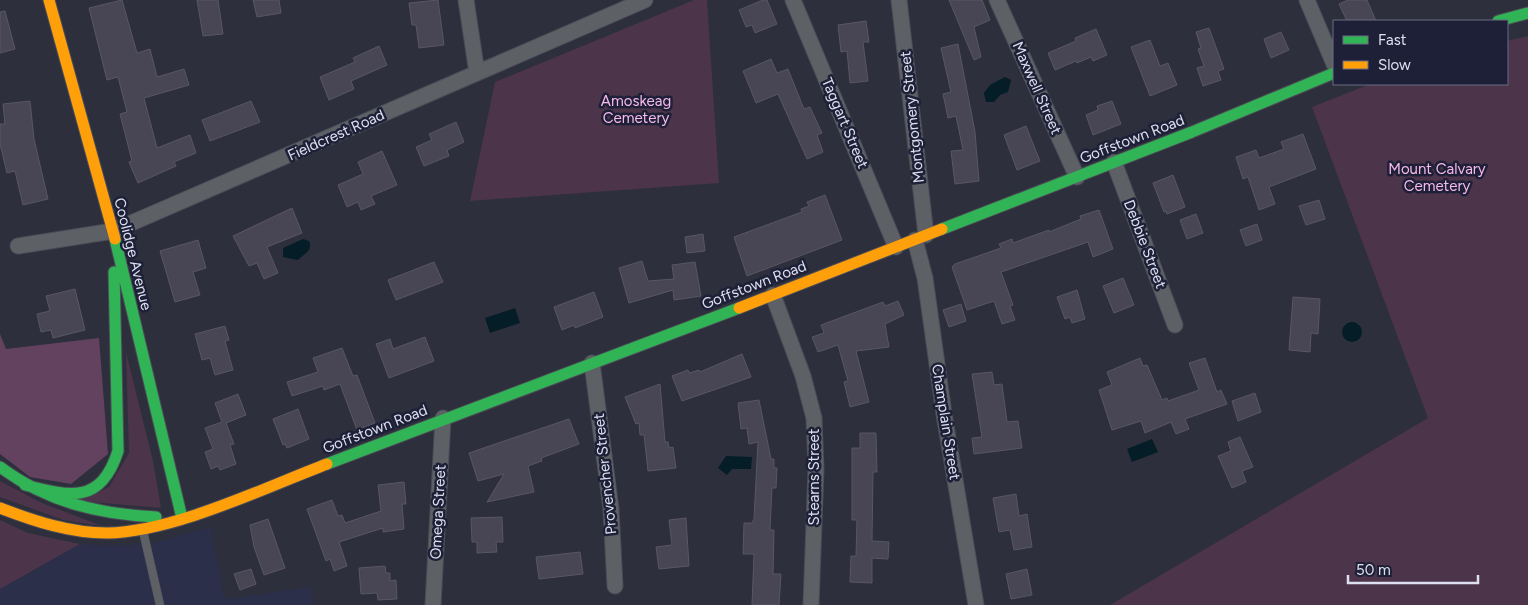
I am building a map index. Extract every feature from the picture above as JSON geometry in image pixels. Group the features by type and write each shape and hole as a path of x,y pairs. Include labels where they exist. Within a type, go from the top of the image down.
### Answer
{"main road":[{"name":"Coolidge Avenue","path":"50,0 113,231 182,518"},
{"path":"1501,20 1528,12"},
{"name":"Goffstown Road","path":"0,508 34,521 71,530 110,533 142,529 182,518 773,295 1077,177 1333,73"},
{"path":"24,485 68,495 84,494 96,489 107,479 116,464 118,444 113,231"},
{"name":"Goffstown Road","path":"0,467 24,485 52,500 82,509 139,517 182,518"}],"street":[{"path":"466,0 477,73"},
{"name":"Fieldcrest Road","path":"18,246 113,231 645,0"},
{"name":"Taggart Street","path":"793,0 896,247"},
{"name":"Montgomery Street","path":"899,0 920,237"},
{"name":"Maxwell Street","path":"997,0 1077,177"},
{"path":"1307,0 1333,62"},
{"path":"1524,0 1528,12"},
{"name":"Debbie Street","path":"1114,162 1175,325"},
{"name":"Champlain Street","path":"920,237 946,431 976,605"},
{"name":"Stearns Street","path":"773,295 803,376 814,418 816,469 811,605"},
{"name":"Provencher Street","path":"592,363 611,509 614,586"},
{"name":"Omega Street","path":"433,605 443,418"}],"lane":[{"path":"142,529 160,605"}],"shaded area":[{"path":"1005,77 1011,80 1008,92 1000,95 994,102 986,102 984,93 990,85"},
{"path":"303,239 309,241 310,244 306,254 298,260 283,257 283,248"},
{"path":"515,308 520,323 490,333 485,318"},
{"path":"1352,322 1359,325 1362,332 1359,339 1352,342 1345,339 1342,332 1345,325"},
{"path":"0,334 6,349 99,338 108,454 71,484 30,477 0,454"},
{"path":"1152,439 1158,452 1132,462 1127,449"},
{"path":"726,456 752,457 751,469 732,469 727,475 718,468"},
{"path":"210,527 225,599 310,587 314,605 0,605 0,589 80,544 113,546 154,543"}],"green space":[{"name":"Amoskeag Cemetery","path":"694,0 707,0 719,183 470,201 495,82"},
{"name":"Mount Calvary Cemetery","path":"1528,36 1528,605 1110,605 1428,418 1312,107 1367,85 1508,85 1508,41"},
{"path":"126,352 153,461 161,508 79,501 109,487 129,453"},
{"path":"0,481 42,503 102,526 63,520 0,497"},
{"path":"0,520 28,533 80,544 0,589"}],"building":[{"path":"122,0 137,53 150,49 157,77 184,69 189,85 144,98 157,148 190,135 196,153 174,162 176,166 138,183 129,162 132,161 120,114 127,112 118,77 107,80 89,8"},
{"path":"197,0 218,0 223,34 203,36"},
{"path":"253,0 279,0 281,13 257,17"},
{"path":"438,0 444,45 419,48 416,25 412,25 409,3"},
{"path":"767,0 777,24 755,33 752,25 746,27 739,10"},
{"path":"949,0 982,0 990,20 974,27 981,57 974,60"},
{"path":"1348,0 1367,0 1376,20 1347,20 1339,4"},
{"path":"5,11 15,49 0,53 0,12"},
{"path":"866,21 869,42 863,42 868,81 850,83 847,51 841,52 838,25"},
{"path":"1209,28 1224,69 1218,71 1221,80 1203,86 1197,68 1204,66 1198,49 1201,48 1196,32"},
{"path":"1096,29 1107,55 1093,61 1091,57 1077,63 1076,61 1055,70 1048,53 1076,41 1075,38"},
{"path":"1281,32 1289,50 1271,58 1264,39"},
{"path":"1150,40 1160,66 1168,63 1177,85 1150,96 1131,47"},
{"path":"958,44 975,132 979,181 955,184 951,151 963,150 956,116 948,118 943,94 951,92 941,48"},
{"path":"379,46 387,65 351,81 354,89 329,100 320,77 355,62 353,58"},
{"path":"771,59 777,73 788,69 804,109 810,107 822,133 817,135 823,152 807,159 778,94 756,103 743,71"},
{"path":"30,101 34,139 48,199 23,205 15,171 7,173 0,144 0,124 5,124 3,104"},
{"path":"251,101 260,122 210,141 202,120"},
{"path":"1112,101 1121,124 1093,135 1086,115 1098,110 1097,106"},
{"path":"456,122 464,142 447,150 449,156 424,166 416,147 432,140 429,134"},
{"path":"1026,126 1040,161 1017,170 1004,135"},
{"path":"1303,134 1316,169 1269,187 1275,204 1259,210 1248,177 1243,179 1236,157 1256,150 1259,158 1284,149 1281,142"},
{"path":"382,151 397,185 371,196 375,204 361,210 358,202 347,207 338,185 363,174 358,162"},
{"path":"1173,175 1185,207 1167,214 1166,211 1164,212 1153,183"},
{"path":"825,195 842,240 747,276 734,237 802,212 801,209 809,206 807,202"},
{"path":"1319,200 1325,219 1306,225 1299,206"},
{"path":"292,208 302,233 267,247 278,273 264,279 257,263 249,266 233,236"},
{"path":"1099,210 1113,249 1093,257 1088,242 1001,272 1013,305 1010,306 1015,320 1002,324 994,301 967,310 952,267 955,264 1001,248 999,244 1012,239 1013,243 1049,230 1049,232 1081,219 1080,216"},
{"path":"1196,214 1203,233 1187,239 1180,220"},
{"path":"1257,224 1262,240 1246,246 1240,230"},
{"path":"703,234 705,251 687,253 685,237"},
{"path":"198,240 206,268 193,272 200,295 175,302 160,251"},
{"path":"642,261 648,281 674,279 672,265 695,262 701,296 674,300 673,290 629,303 619,268"},
{"path":"434,262 443,282 396,300 388,280"},
{"path":"1123,278 1134,305 1114,313 1103,286"},
{"path":"75,289 85,330 53,338 51,330 41,332 37,314 50,311 46,296"},
{"path":"1077,290 1085,319 1072,323 1070,317 1065,319 1057,297"},
{"path":"594,292 603,317 575,328 574,325 562,330 554,307"},
{"path":"1293,297 1320,299 1318,334 1311,333 1310,352 1289,350"},
{"path":"898,301 904,315 885,324 889,347 856,351 869,402 850,407 844,382 848,381 838,345 818,352 812,337 824,333 821,325 883,302 885,306"},
{"path":"961,304 966,321 949,327 943,310"},
{"path":"225,326 229,340 225,341 233,370 215,375 210,358 202,360 195,334"},
{"path":"425,337 434,361 389,378 376,344 390,339 393,349"},
{"path":"342,348 353,376 357,375 375,423 357,430 340,384 324,390 323,386 292,396 287,382 318,372 313,358"},
{"path":"742,354 751,377 682,401 672,376 688,370 689,373 699,370 700,372"},
{"path":"1140,358 1143,366 1147,365 1162,400 1167,398 1168,401 1199,390 1189,363 1205,358 1217,392 1221,390 1227,404 1185,419 1189,429 1176,434 1171,422 1145,433 1141,421 1112,430 1099,390 1112,385 1107,372"},
{"path":"992,372 994,385 1002,384 1007,422 1018,421 1022,448 974,454 972,438 982,437 972,374"},
{"path":"660,384 665,442 668,442 669,448 673,447 676,468 648,471 644,435 640,435 639,423 636,424 625,397"},
{"path":"1255,393 1261,412 1238,421 1232,401"},
{"path":"238,394 246,415 226,423 234,444 230,445 236,464 220,470 218,466 211,469 205,452 213,449 205,428 222,422 215,403"},
{"path":"759,400 771,459 774,459 774,468 777,468 776,488 772,488 770,530 774,530 773,574 781,574 779,605 752,605 754,554 743,554 744,523 752,523 754,519 758,442 749,444 747,428 741,429 738,403"},
{"path":"298,409 309,439 287,448 285,444 283,445 273,419"},
{"path":"569,419 579,444 541,458 542,461 528,466 534,492 487,502 504,474 478,481 469,453"},
{"path":"860,433 876,433 877,472 873,472 872,541 889,542 888,559 872,558 872,583 850,582 851,556 856,556 857,520 852,520 852,448 860,448"},
{"path":"1240,437 1253,467 1242,471 1246,482 1232,488 1218,456 1231,451 1228,442"},
{"path":"404,482 406,504 402,504 404,529 383,532 383,528 339,542 347,566 334,571 330,559 326,561 307,509 332,500 338,516 342,515 345,523 381,511 378,485"},
{"path":"1016,494 1019,516 1027,514 1032,547 1014,550 1010,530 999,532 993,498"},
{"path":"502,517 503,542 496,542 497,552 477,553 477,542 472,542 471,518"},
{"path":"686,518 689,566 659,569 656,547 672,545 669,520"},
{"path":"268,519 285,568 264,575 254,547 250,525"},
{"path":"580,552 583,574 539,579 536,557"},
{"path":"385,566 386,573 390,573 390,581 396,580 397,599 378,600 377,593 361,594 359,568"},
{"path":"251,569 256,584 240,590 234,574"},
{"path":"1027,569 1032,595 1011,599 1006,574"}],"traffic: fast":[{"path":"1502,20 1528,13"},
{"path":"942,229 1192,132 1333,73"},
{"path":"115,239 182,518"},
{"path":"25,485 57,492 82,492 93,488 103,480 111,468 118,451 114,272"},
{"path":"327,464 739,308"},
{"path":"0,467 36,489 74,504 114,513 156,517"}],"traffic: slow":[{"path":"49,0 115,239"},
{"path":"739,308 942,229"},
{"path":"0,508 39,522 66,529 107,533 133,531 189,517 218,507 327,464"}]}
